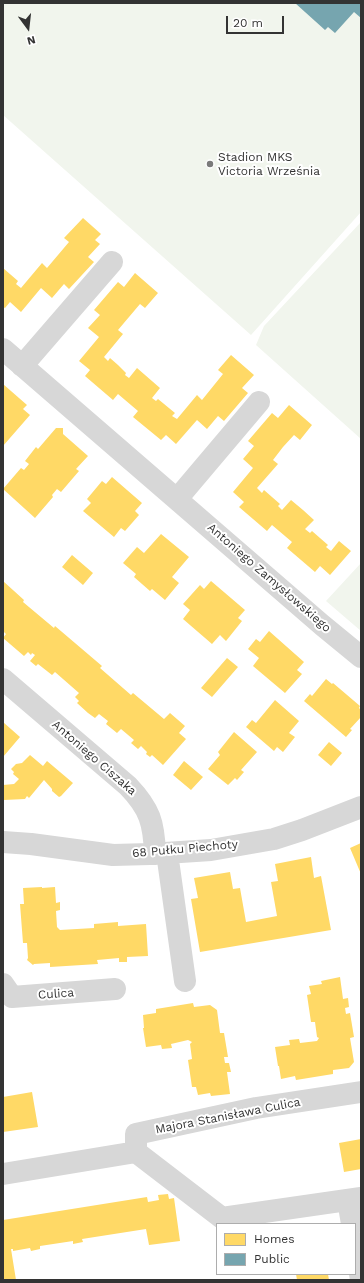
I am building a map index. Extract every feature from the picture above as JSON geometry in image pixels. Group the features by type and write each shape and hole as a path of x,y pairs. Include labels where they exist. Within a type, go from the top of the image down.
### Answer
{"street":[{"path":"22,366 112,262"},
{"name":"Antoniego Zamysłowskiego","path":"3,349 361,657"},
{"path":"177,499 259,402"},
{"name":"Antoniego Ciszaka","path":"3,679 128,786 146,807 161,854 185,980"},
{"name":"68 Pułku Piechoty","path":"3,842 31,844 113,855 161,854 211,850 274,839 302,830 361,807"},
{"name":"Culica","path":"3,984 12,997 115,989"},
{"name":"Majora Stanisława Culica","path":"136,1152 136,1134 256,1108 361,1092"},
{"path":"3,1174 136,1152 222,1218 355,1199 352,1223"},
{"path":"356,1248 361,1280"}],"shaded area":[{"name":"Stadion MKS Victoria Września","path":"3,3 361,3 361,212 251,335 3,115"},
{"path":"361,222 361,439 256,345 264,326"},
{"path":"361,563 361,631 326,601"}],"building: Homes":[{"path":"83,218 101,234 95,240 100,244 88,257 94,262 69,289 64,284 52,298 41,288 21,312 10,302 5,308 3,307 3,268 18,281 16,284 21,288 42,263 47,268 69,242 64,238"},
{"path":"135,273 158,293 145,308 140,304 118,330 123,334 104,357 108,361 110,358 126,373 125,375 129,378 137,368 160,388 152,398 156,401 158,399 175,413 172,416 177,419 197,395 202,400 223,374 218,370 231,355 254,375 242,388 248,393 224,421 218,416 207,429 197,420 176,444 166,435 161,440 133,417 138,411 118,394 113,400 85,376 90,370 79,361 99,337 88,328 100,315 94,310 118,282 124,287"},
{"path":"3,384 27,405 23,409 30,415 3,446"},
{"path":"289,405 312,425 300,440 294,435 283,447 273,460 278,464 257,488 262,493 264,490 280,504 278,506 282,510 291,500 303,510 314,520 305,529 310,533 312,531 328,545 326,547 331,551 339,541 351,551 330,575 320,566 315,572 287,548 292,542 272,525 267,531 239,507 244,502 233,492 253,468 243,459 254,446 248,441 272,413 278,418"},
{"path":"56,428 63,428 63,434 88,456 76,469 79,471 61,492 57,489 52,495 53,497 35,518 3,489 21,468 24,470 29,464 25,461 36,447 38,449"},
{"path":"112,477 142,503 135,511 139,515 125,531 121,528 114,537 83,511 91,503 87,499 102,481 106,484"},
{"path":"161,534 189,557 172,577 179,583 165,600 152,589 150,591 134,577 136,574 123,563 137,547 144,553"},
{"path":"72,555 93,573 83,585 62,567"},
{"path":"3,581 24,600 23,602 54,628 55,626 102,666 100,668 131,695 133,693 164,719 170,713 185,726 179,733 186,739 163,765 152,755 150,757 146,754 147,752 141,746 138,749 131,743 134,740 121,729 117,733 106,724 108,721 99,714 95,718 88,713 77,703 79,701 75,697 79,693 55,672 52,675 38,664 36,666 30,661 35,655 32,653 31,655 28,652 24,656 3,638 6,634 3,631"},
{"path":"211,581 245,610 238,618 242,621 226,641 220,635 212,644 183,619 190,610 183,604 200,585 204,589"},
{"path":"269,631 304,662 297,670 302,674 285,693 253,666 259,658 248,649 256,639 260,642"},
{"path":"227,658 238,667 212,697 201,688"},
{"path":"326,679 332,684 333,683 360,706 361,717 350,729 352,730 346,737 304,701 310,694 312,696"},
{"path":"275,700 299,721 289,733 295,737 283,752 277,747 274,751 246,727 252,720 256,723"},
{"path":"3,722 20,737 3,757"},
{"path":"234,732 257,752 241,770 244,772 237,780 235,778 228,785 208,769 220,755 218,752"},
{"path":"329,742 342,753 331,766 318,755"},
{"path":"30,755 43,766 47,761 73,783 59,797 52,791 44,780 29,798 27,796 25,799 4,800 3,785 14,784 19,779 13,774 14,772 11,769 16,764 22,763"},
{"path":"184,761 203,777 191,790 173,775"},
{"path":"361,843 361,874 350,848"},
{"path":"311,857 314,878 321,876 331,930 200,952 191,899 198,898 194,878 230,872 233,889 240,888 246,922 277,916 271,882 278,881 275,864"},
{"path":"55,887 56,903 60,902 60,910 56,911 57,927 60,930 94,928 94,924 118,922 118,926 146,924 148,956 127,957 127,962 119,962 119,958 97,960 98,964 50,967 50,963 33,965 27,960 27,943 23,943 20,904 24,904 23,888"},
{"path":"340,977 343,999 348,998 349,1007 345,1008 346,1014 350,1013 354,1037 350,1038 354,1062 349,1068 333,1070 333,1074 296,1080 295,1076 281,1079 275,1047 290,1045 289,1040 299,1039 300,1043 317,1041 319,1038 317,1037 315,1022 311,1022 307,995 311,994 309,986 322,984 321,981"},
{"path":"193,1003 194,1007 210,1005 217,1010 220,1033 224,1033 228,1057 224,1057 225,1063 229,1063 231,1072 227,1072 230,1094 211,1096 210,1093 198,1095 196,1087 192,1087 188,1060 192,1059 190,1044 192,1042 188,1040 171,1044 172,1048 162,1049 161,1045 146,1047 143,1028 143,1015 156,1013 156,1009"},
{"path":"32,1092 38,1127 3,1132 3,1097"},
{"path":"361,1139 361,1169 344,1172 339,1143"},
{"path":"168,1194 169,1199 174,1198 180,1241 149,1245 146,1229 82,1239 83,1242 73,1244 73,1241 40,1246 40,1249 31,1251 30,1248 13,1251 13,1249 11,1249 16,1280 3,1280 3,1220 147,1197 148,1202 159,1200 158,1195"},
{"path":"296,1275 328,1275 329,1280 297,1280"}],"building: Public":[{"path":"295,3 361,3 361,18 354,12 335,33 328,27 325,30"}],"place":[{"name":"Stadion MKS Victoria Września","path":"210,164"}]}
